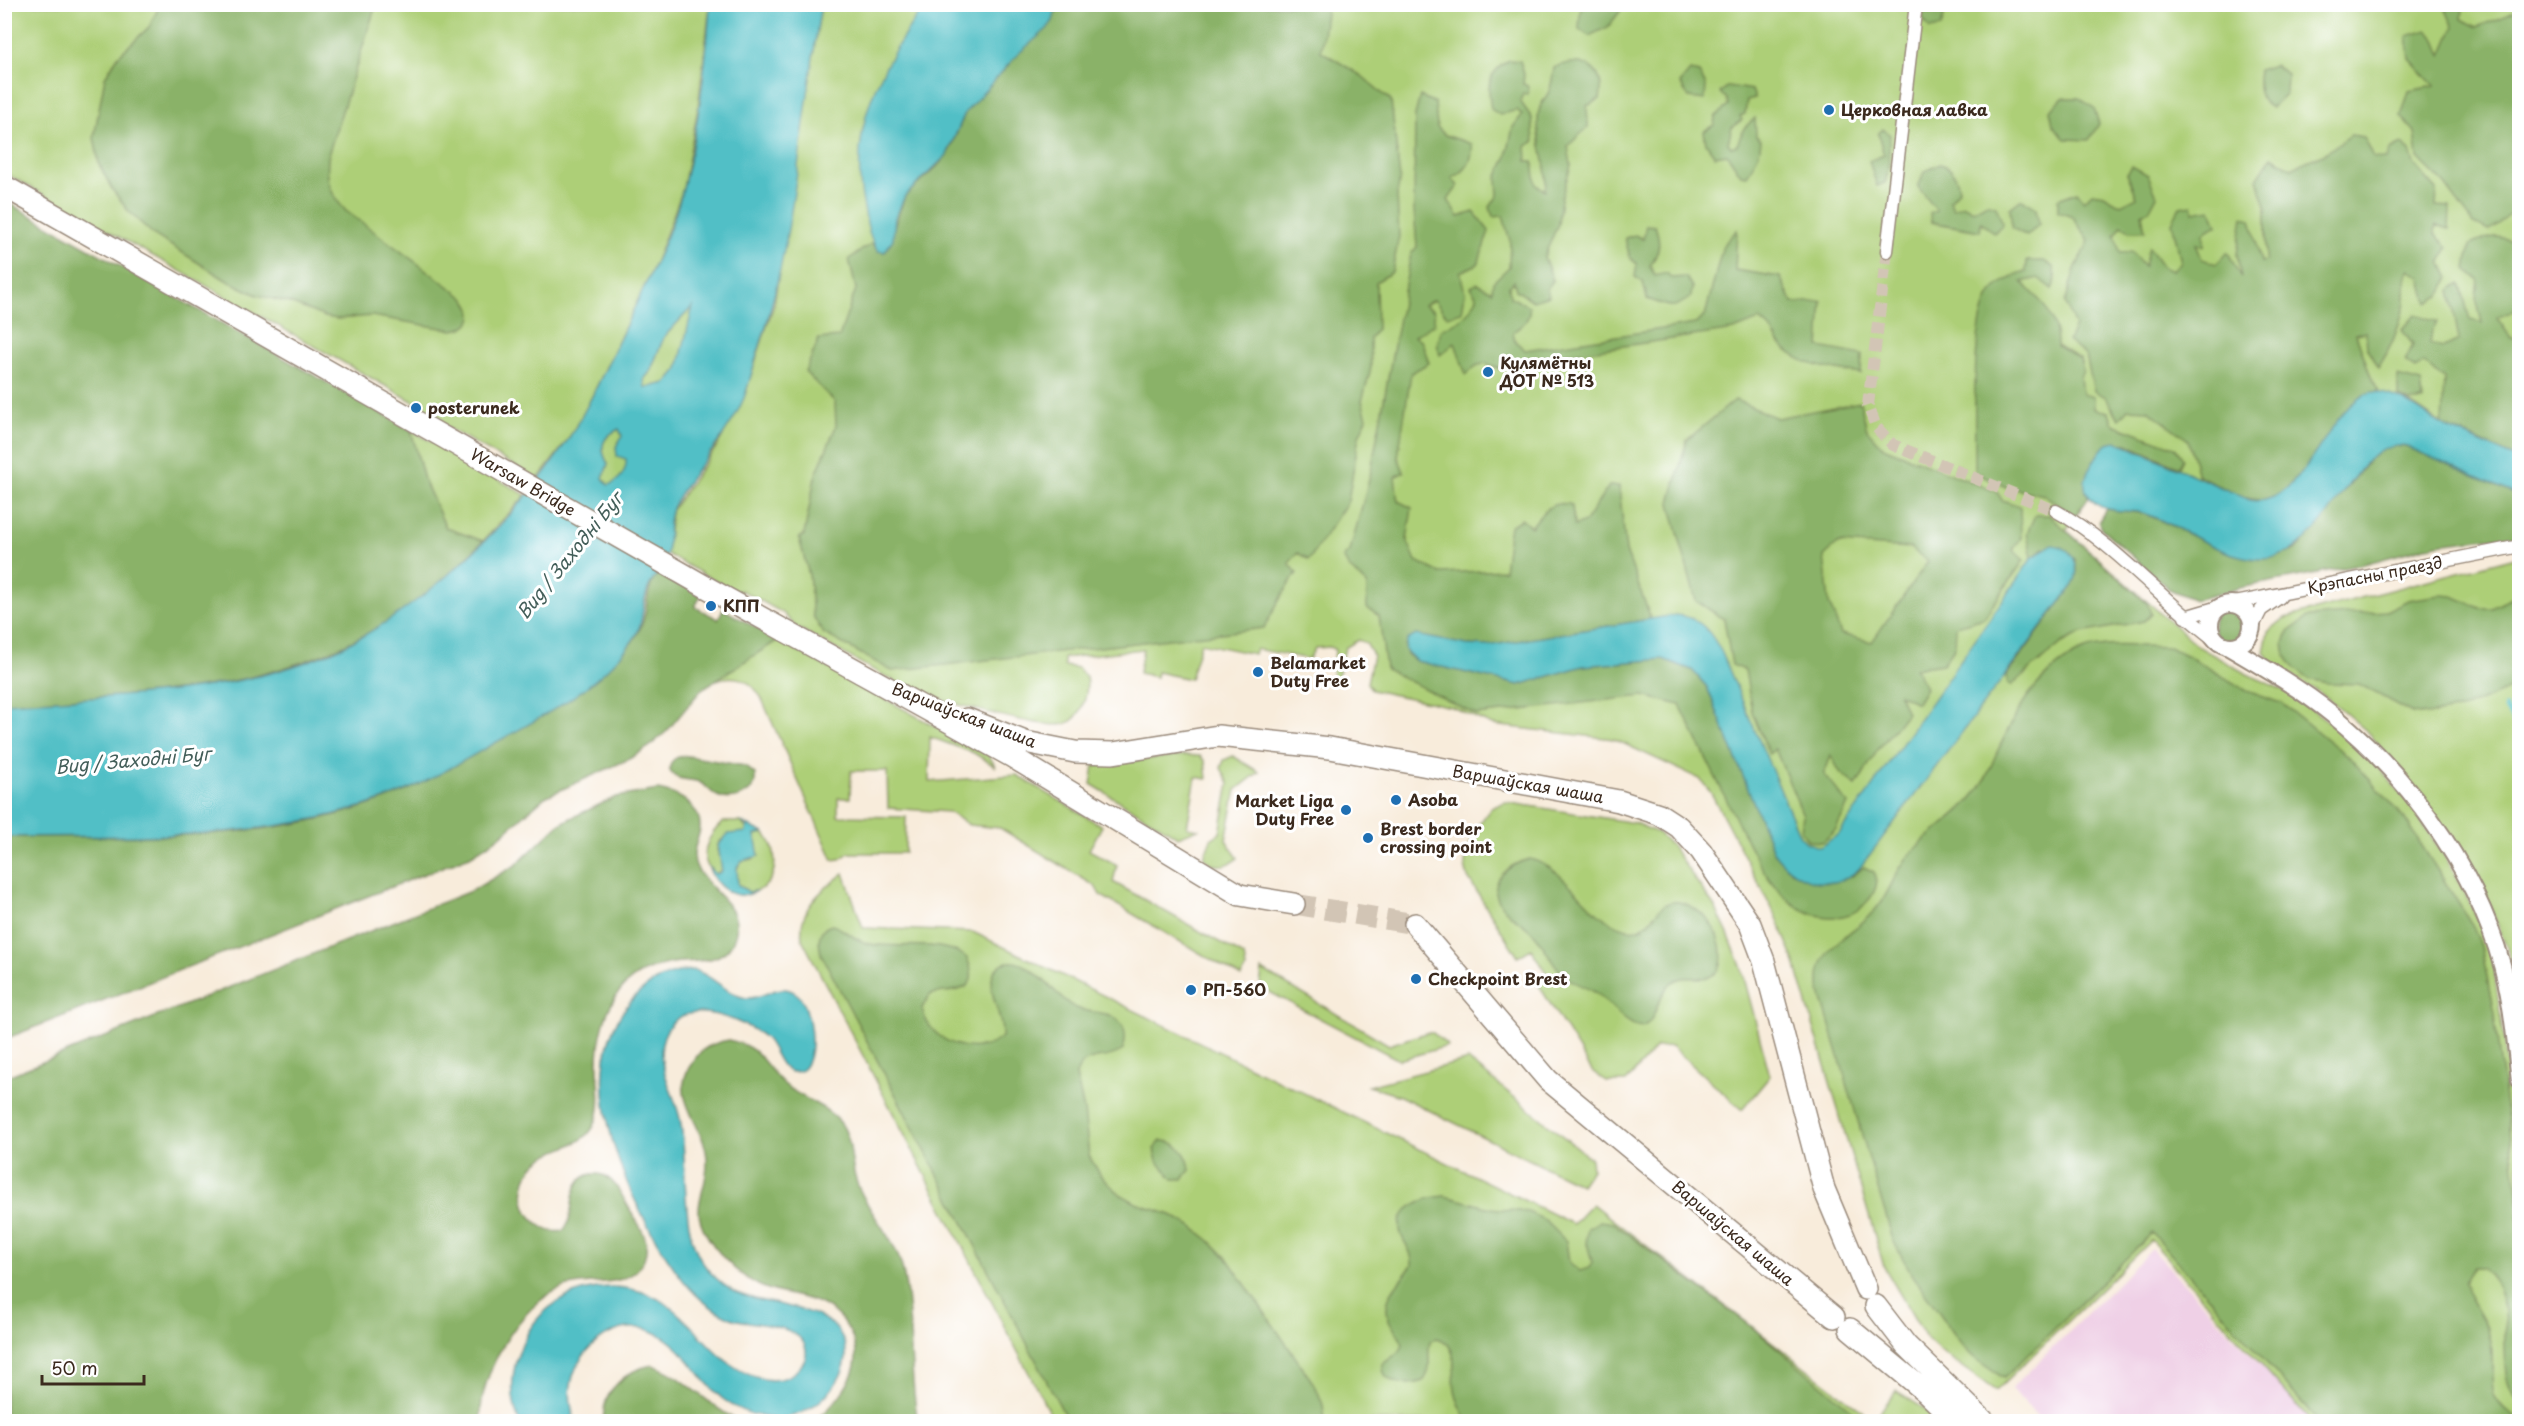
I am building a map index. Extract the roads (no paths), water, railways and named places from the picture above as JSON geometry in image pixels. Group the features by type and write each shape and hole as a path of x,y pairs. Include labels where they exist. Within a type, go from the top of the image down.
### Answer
{"highway":[{"name":"Warsaw Bridge","path":"4,186 706,587"},
{"name":"Варшаўская шаша","path":"706,587 1011,756 1240,895 1294,904"},
{"name":"Варшаўская шаша","path":"884,684 1004,734 1054,749 1113,753 1218,736 1325,747 1619,801 1647,809 1671,820 1701,851 1750,924 1764,961 1824,1189 1871,1297 1906,1345 1985,1422"},
{"path":"1415,924 1548,1080 1927,1393 1957,1422"}],"street":[{"path":"1887,251 1916,4"},
{"path":"2056,511 2094,538 2185,617 2220,643 2319,704 2365,743 2412,796 2458,864 2482,909 2508,987 2520,1080"},
{"name":"Крэпасны праезд","path":"2185,617 2226,605 2520,546"},
{"path":"2220,643 2234,646 2246,640 2261,610 2289,592"},
{"path":"2220,643 2210,620 2226,605 2244,608 2252,621 2258,656 2270,672"}],"water":[{"path":"926,4 1057,5 1053,21 1047,29 1018,54 965,113 947,155 905,196 895,218 893,239 885,252 878,251 867,225 860,179 860,151 864,125 881,75 894,51"},
{"name":"Bug / Заходні Буг","path":"710,5 821,5 782,262 744,398 728,428 673,506 666,558 648,589 637,634 620,656 591,684 574,696 429,780 382,800 337,814 290,824 196,834 5,837 5,703 120,696 198,688 273,672 309,661 347,644 386,622 425,594 462,563 528,494 555,458 585,410 666,237 683,188 693,143 704,74","holes":["693,306 678,369 666,383 645,388 644,379 650,372 664,337","619,429 622,436 616,447 617,456 626,459 625,468 619,479 608,485 603,478 608,464 603,453 603,443 608,436"]},
{"path":"2371,392 2393,396 2450,429 2519,459 2519,496 2407,447 2387,448 2370,459 2305,540 2285,554 2260,559 2216,548 2146,514 2106,509 2094,502 2085,489 2086,475 2098,454 2107,444 2116,441 2250,500 2269,499 2285,490 2300,474 2341,416 2355,401"},
{"path":"2051,545 2065,549 2074,558 2076,578 2073,585 1859,869 1848,877 1825,883 1803,877 1792,871 1774,853 1707,687 1692,670 1663,659 1583,666 1519,685 1416,661 1405,650 1407,640 1416,635 1467,645 1487,646 1675,615 1691,618 1704,626 1722,653 1800,836 1807,843 1820,847 1839,834 2032,558"},
{"path":"741,822 764,833 755,835 759,856 741,861 737,867 738,885 749,892 757,891 741,895 727,891 721,886 711,874 708,866 716,874 722,872 718,845 728,834 746,832 747,826"},
{"path":"694,970 746,998 784,989 797,994 807,1011 810,1023 811,1050 803,1069 790,1071 781,1064 765,1038 745,1025 706,1013 681,1016 672,1023 665,1034 661,1046 662,1058 681,1126 688,1219 694,1245 706,1268 733,1291 747,1297 811,1313 825,1319 836,1328 843,1340 846,1355 844,1368 834,1386 814,1406 787,1417 765,1417 744,1411 727,1402 714,1391 669,1341 654,1332 641,1328 628,1328 615,1331 592,1346 576,1368 570,1390 575,1421 519,1421 513,1398 514,1374 519,1351 530,1329 542,1314 557,1302 592,1289 612,1287 631,1289 666,1304 729,1363 745,1373 762,1379 787,1377 805,1360 806,1351 803,1342 796,1335 775,1327 731,1318 708,1305 688,1286 659,1244 641,1212 624,1176 612,1139 605,1102 604,1065 613,1031 631,1001 644,988 667,975"}],"waterway":[{"path":"2505,707 2520,734"}],"tunnel":[{"path":"1887,251 1868,405 1876,427 1893,445 2056,511"},
{"path":"1294,904 1415,924"}],"place":[{"name":"Церковная лавка","path":"1829,110"},
{"name":"Кулямётны ДОТ № 513","path":"1488,372"},
{"name":"posterunek","path":"416,408"},
{"name":"КПП","path":"711,606"},
{"name":"Belamarket Duty Free","path":"1258,672"},
{"name":"Asoba","path":"1396,800"},
{"name":"Market Liga Duty Free","path":"1346,810"},
{"name":"Brest border crossing point","path":"1368,838"},
{"name":"Checkpoint Brest","path":"1416,979"},
{"name":"РП-560","path":"1191,990"}]}
